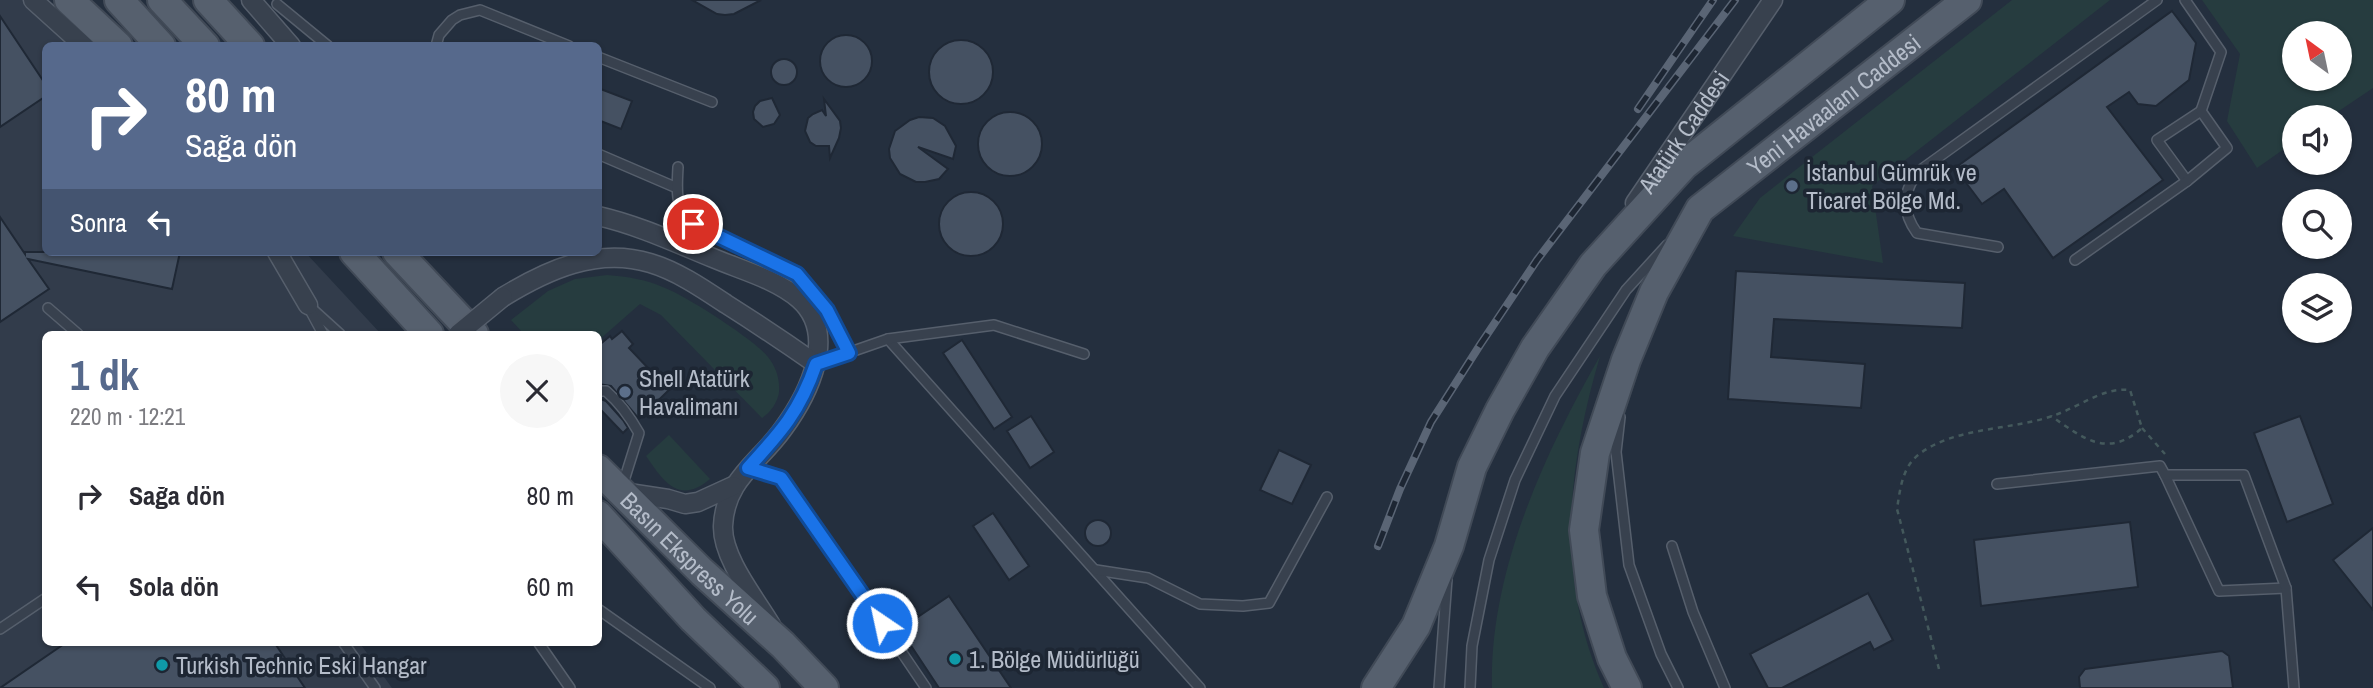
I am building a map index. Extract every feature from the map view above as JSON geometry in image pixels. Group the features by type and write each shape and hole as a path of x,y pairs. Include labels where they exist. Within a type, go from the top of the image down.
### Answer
{"main road":[{"path":"69,0 114,42"},
{"path":"119,0 157,42"},
{"path":"162,0 201,42"},
{"path":"208,0 246,42"},
{"path":"1376,688 1416,626 1450,546 1472,467 1500,410 1535,348 1593,265 1685,165 1890,0"},
{"name":"Yeni Havaalanı Caddesi","path":"1700,209 1967,0"},
{"path":"1627,688 1612,658 1592,596 1584,530 1595,453 1626,360 1654,292 1700,209"},
{"path":"358,256 424,330"},
{"path":"401,256 471,331"},
{"path":"409,256 425,282"},
{"name":"Basın Ekspress Yolu","path":"602,472 737,605 783,645"},
{"name":"Basın Ekspress Yolu","path":"602,519 693,619 765,688"},
{"path":"783,645 824,688"}],"street":[{"path":"33,0 80,42"},
{"path":"251,0 288,42"},
{"name":"Atatürk Caddesi","path":"1593,265 1773,0"},
{"path":"602,217 637,227 775,284 799,299 811,312 817,326 819,340 816,364 798,408 782,432 733,486 725,510 723,528 725,547 783,645"},
{"path":"279,256 308,305"},
{"path":"462,331 503,297 537,276 574,263 615,259 650,263 674,272 816,364"},
{"path":"620,492 685,504 698,502 733,486"}],"lane":[{"path":"1998,247 1917,233 1905,209 1910,183 1922,169 2157,0"},
{"path":"2185,0 2221,52 2201,111 2157,139 2187,181"},
{"path":"277,4 323,42"},
{"path":"437,42 439,35 452,20 480,10 559,42"},
{"path":"602,59 712,102"},
{"path":"2075,260 2187,181 2227,148 2201,111"},
{"path":"602,156 677,188"},
{"path":"678,167 677,196 681,211 693,224 797,274 827,310 849,353"},
{"path":"1470,688 1472,646 1489,560 1515,480 1555,396 1626,290 1700,209"},
{"path":"308,305 321,331"},
{"path":"308,305 337,331"},
{"path":"48,308 75,331"},
{"path":"816,364 888,339 994,325 1084,354"},
{"path":"888,339 1200,688"},
{"path":"1626,360 1616,452 1629,565 1661,654 1678,688"},
{"path":"602,391 615,399 632,419 639,433 620,492"},
{"path":"1997,484 2160,466 2219,591 2286,589"},
{"path":"748,468 781,478 926,688"},
{"path":"2165,475 2244,475 2286,589 2294,688"},
{"path":"1096,570 1147,578 1200,604 1243,606 1269,603 1327,497"},
{"path":"602,536 647,567"},
{"path":"1438,687 1450,546"},
{"path":"1672,546 1693,612 1725,688"},
{"path":"0,629 42,601"},
{"path":"602,611 710,688"},
{"path":"346,646 375,688"},
{"path":"541,646 570,688"}],"path":[{"path":"2142,428 2168,458 2160,466"}],"shaded area":[{"path":"0,0 46,0 95,42 42,42 42,256 309,256 378,331 42,331 42,646 362,646 392,688 0,688"}],"green space":[{"path":"2012,0 2110,0 1872,186 1883,263 1733,236 1760,198"},
{"path":"2202,0 2373,0 2373,88 2348,105 2282,105 2282,150 2257,168 2227,121 2240,54"},
{"path":"607,275 644,280 675,293 720,319 761,349 773,365 779,382 779,392 771,410 762,418 661,315 640,304 602,337 602,331 521,331 511,320 548,291 575,279"},
{"path":"1600,356 1580,440 1571,523 1572,564 1578,606 1588,647 1604,688 1492,688 1493,645 1510,558 1540,474"},
{"path":"669,435 710,479 689,490 681,490 666,482 646,456"}],"building":[{"path":"692,0 761,0 734,14 725,15 717,14"},
{"path":"2172,11 2196,43 2189,80 2156,106 2138,104 2129,92 2107,107 2163,180 2053,258 2004,189 1982,204 1955,168"},
{"path":"0,16 42,79 42,99 0,127"},
{"path":"846,35 856,37 864,43 870,51 870,71 864,79 856,85 846,87 836,85 828,79 822,71 820,61 822,51 828,43 836,37"},
{"path":"955,40 967,40 984,49 991,60 991,84 984,95 967,104 955,104 943,99 934,90 929,78 929,66 934,54 943,45"},
{"path":"784,59 793,63 797,72 793,81 784,85 775,81 771,72 775,63"},
{"path":"602,90 632,101 621,129 602,122"},
{"path":"772,98 780,115 774,124 763,127 754,119 753,112 760,101"},
{"path":"824,99 840,121 841,128 830,158 829,146 816,146 810,142 805,131 808,118 813,114 822,110 826,116"},
{"path":"1004,112 1016,112 1033,121 1040,132 1040,156 1033,167 1016,176 1004,176 992,171 983,162 978,150 978,138 983,126 992,117"},
{"path":"919,117 933,118 945,126 956,146 953,159 918,147 948,169 939,179 925,182 916,182 900,174 890,158 889,149 895,131"},
{"path":"965,192 977,192 994,201 1001,212 1001,236 994,247 977,256 965,256 953,251 944,242 939,230 939,218 944,206 953,197"},
{"path":"0,217 25,254 42,252 42,256 179,256 172,289 28,259 49,289 0,322"},
{"path":"1736,271 1965,283 1962,328 1774,319 1771,357 1865,364 1861,408 1728,399"},
{"path":"622,331 633,344 629,348 669,390 639,419 611,386 602,385 602,343 610,336 612,339"},
{"path":"962,340 1012,417 994,429 943,353"},
{"path":"602,400 623,420 628,428 623,433 602,411"},
{"path":"1031,416 1054,452 1030,468 1007,431"},
{"path":"2300,416 2333,504 2287,522 2254,433"},
{"path":"1279,450 1311,465 1292,504 1260,490"},
{"path":"993,513 1029,566 1009,580 973,526"},
{"path":"1098,520 1107,524 1111,533 1107,542 1098,546 1089,542 1085,533 1089,524"},
{"path":"2130,522 2138,587 1981,606 1974,540"},
{"path":"2373,528 2373,610 2333,560"},
{"path":"1868,593 1893,640 1874,650 1870,642 1782,688 1768,688 1750,654"},
{"name":"1. Bölge Müdürlüğü","path":"949,596 1011,688 939,688 900,629"},
{"name":"Turkish Technic Eski Hangar","path":"61,646 277,646 305,688 0,688"},
{"path":"2222,651 2229,656 2233,688 2080,688 2079,677 2085,669"}],"railway":[{"path":"1638,109 1713,0"},
{"path":"1378,546 1400,489 1431,422 1480,345 1537,260 1735,0"}],"place":[{"name":"İstanbul Gümrük ve Ticaret Bölge Md.","path":"1792,186"},
{"name":"Shell Atatürk Havalimanı","path":"625,392"},
{"name":"1. Bölge Müdürlüğü","path":"955,659"},
{"name":"Turkish Technic Eski Hangar","path":"162,665"}],"route":[{"path":"693,224 797,274 818,296 849,353 816,364 798,408 782,432 748,468 781,478 882,623"}]}
